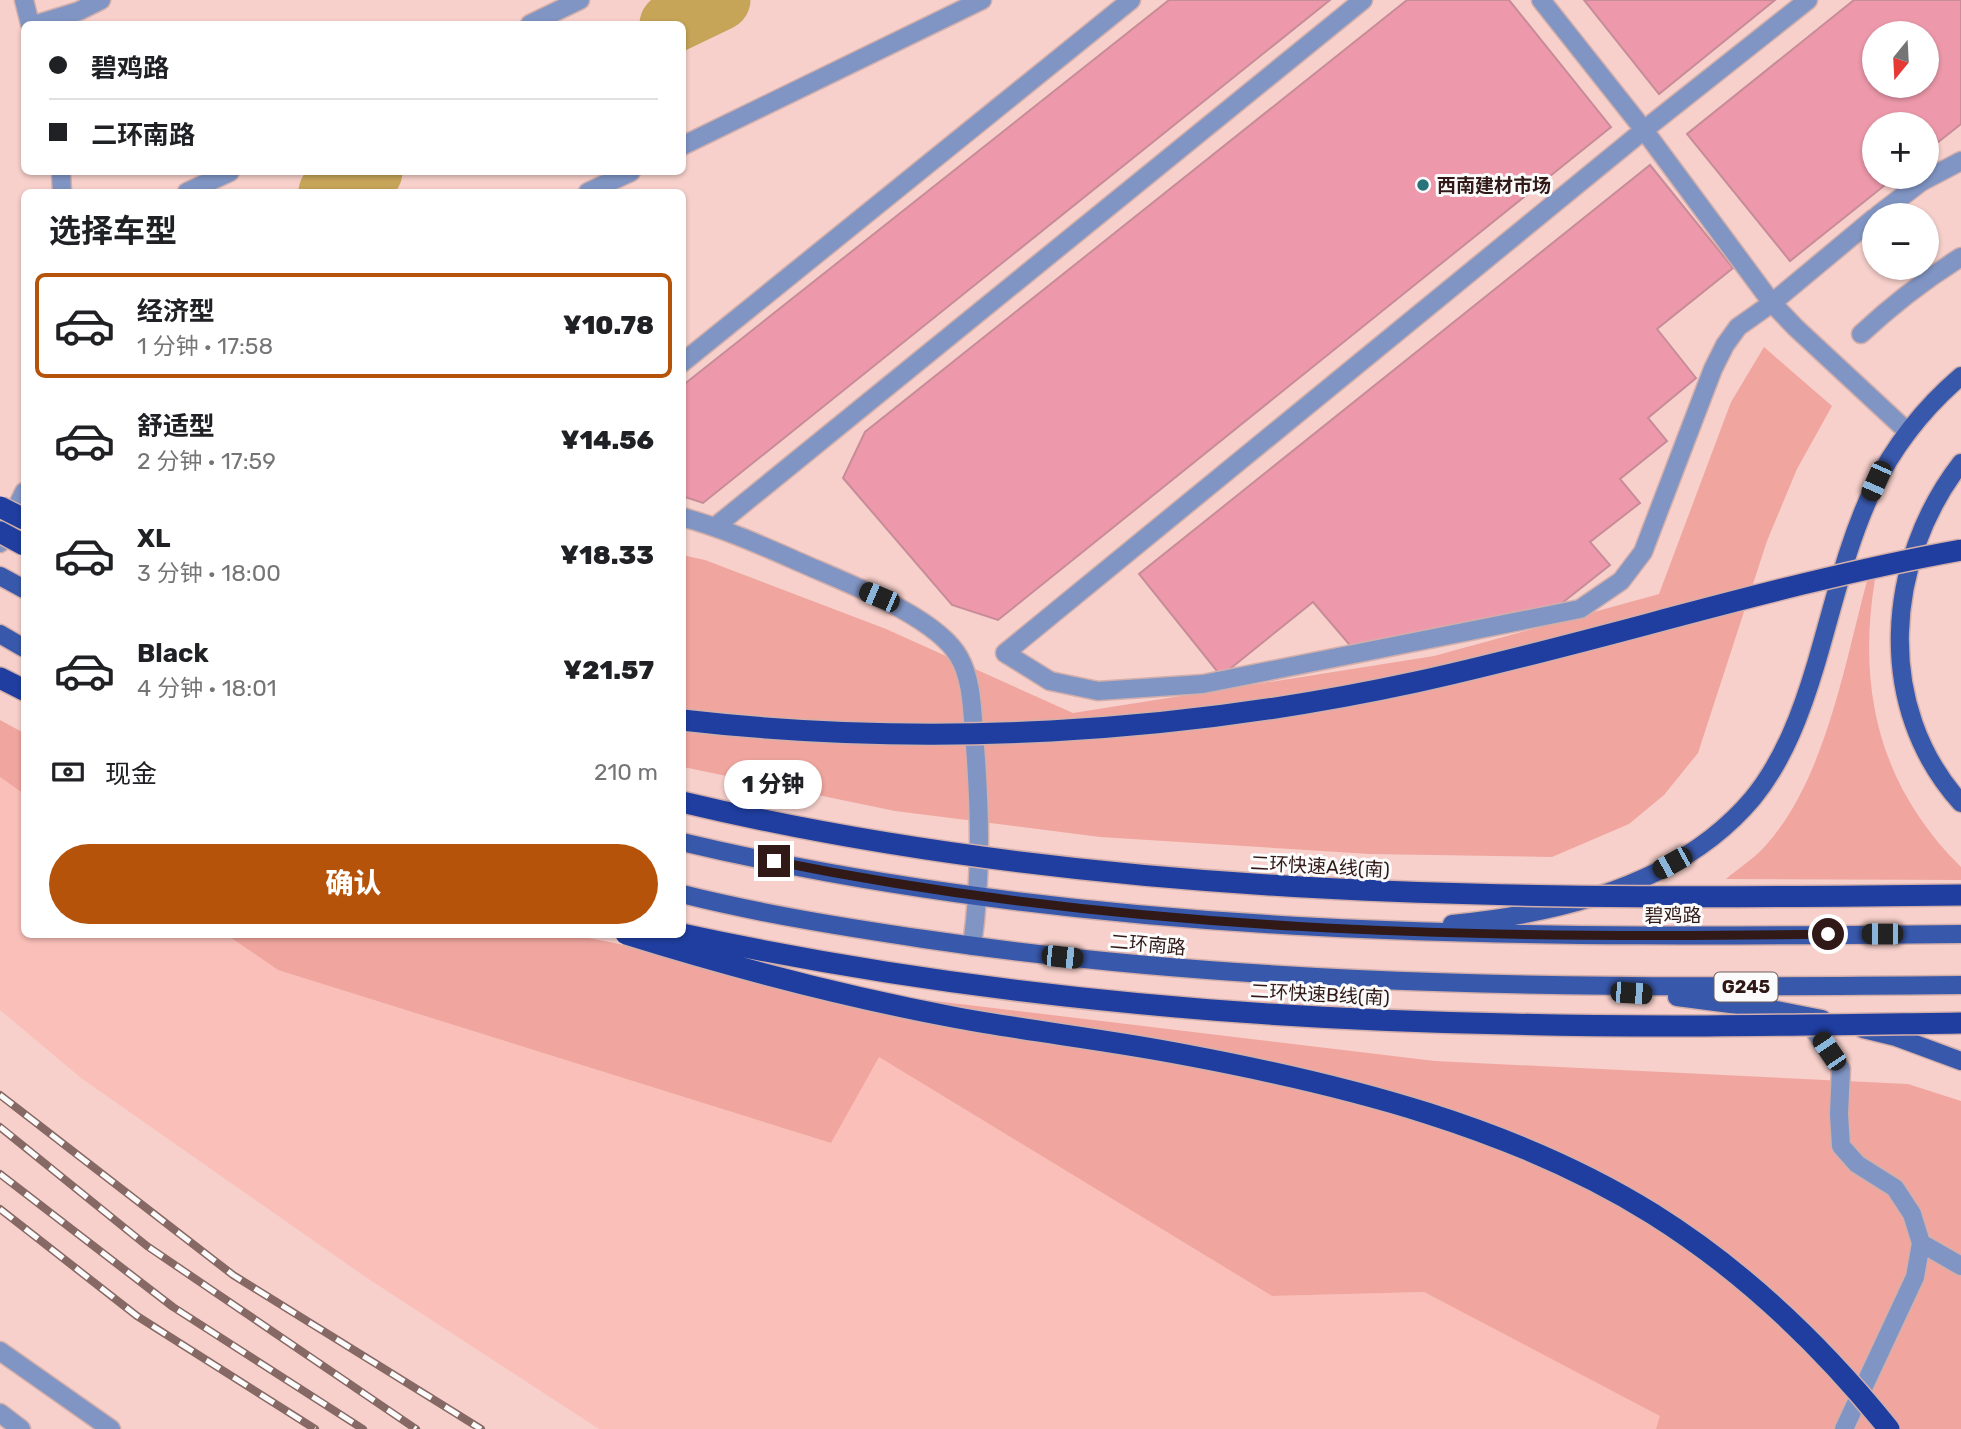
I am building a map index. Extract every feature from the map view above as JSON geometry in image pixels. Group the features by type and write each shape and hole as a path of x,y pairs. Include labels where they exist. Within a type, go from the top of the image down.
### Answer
{"highway":[{"path":"0,507 21,518"},
{"path":"0,532 21,543"},
{"path":"686,720 832,732 969,734 1097,728 1225,715 1426,680 1799,584 1961,550"},
{"path":"0,678 21,688"},
{"name":"二环快速A线(南)","path":"686,803 804,828 984,858 1238,884 1513,897 1961,895"},
{"name":"二环快速B线(南)","path":"686,935 780,954 967,984 1229,1011 1510,1024 1961,1023"},
{"path":"640,938 748,970 874,1001 994,1025 1185,1055 1277,1073 1396,1104 1516,1146 1607,1188 1651,1212 1732,1269 1805,1335 1889,1429"}],"main road":[{"path":"1386,931 1469,923 1541,910 1601,894 1652,874 1693,852 1727,826 1753,797 1774,767 1791,734 1816,665 1861,514 1876,481 1919,417 1961,376"},
{"path":"1961,463 1936,500 1917,540 1905,581 1899,622 1899,661 1909,711 1918,735 1935,769 1961,803"},
{"path":"0,576 21,587"},
{"path":"0,634 21,646"},
{"name":"二环南路","path":"686,843 797,866 979,895 1167,916 1386,931"},
{"name":"二环南路","path":"686,895 787,916 972,946 1112,962 1232,973 1371,981 1530,986"},
{"name":"碧鸡路","path":"1386,931 1608,936 1961,933"},
{"name":"G245","path":"1530,986 1961,985"},
{"path":"1530,986 1714,1001 1805,1016 1896,1037 1961,1061"}],"street":[{"path":"24,0 29,21"},
{"path":"47,21 79,11 101,0"},
{"path":"555,19 580,0"},
{"path":"686,144 982,0"},
{"path":"686,360 1131,0"},
{"path":"716,526 1363,0"},
{"path":"1541,0 1644,130 1772,303 1908,432"},
{"path":"1808,0 1644,130 1005,653 1050,681 1098,691 1203,684 1580,609 1622,581 1643,552 1713,369 1738,327 1772,303 1862,229"},
{"path":"1894,203 1921,182 1961,161"},
{"path":"193,189 224,175"},
{"path":"594,189 625,175"},
{"path":"1861,334 1917,285 1961,257"},
{"path":"0,543 21,498"},
{"path":"686,518 716,526 879,597 936,631 959,656 971,692 979,791 979,895 972,946"},
{"path":"1805,1016 1841,1069 1841,1146 1857,1164 1895,1188 1912,1214 1921,1243 1915,1277 1844,1429"},
{"path":"1921,1243 1961,1266"},
{"path":"0,1351 111,1429"},
{"path":"0,1413 21,1429"}],"shaded area":[{"path":"1764,347 1832,406 1797,469 1767,541 1698,753 1664,795 1629,824 1552,857 1369,854 1100,837 895,811 686,768 686,556 705,560 886,629 1073,713 1434,656 1659,594 1731,402"},
{"path":"1868,577 1875,579 1869,659 1881,734 1893,769 1910,803 1933,836 1961,867 1961,880 1726,879 1767,844 1787,817 1804,786 1831,717"},
{"path":"0,720 21,731 21,792 0,777"},
{"path":"0,777 21,792 21,938 231,938 278,970 831,1143 878,1056 1272,1296 1424,1292 1661,1416 1656,1429 599,1429 367,1278 81,1078 0,1010"},
{"path":"231,938 589,938 860,992 1435,1061 1908,1084 1961,1101 1961,1429 1656,1429 1660,1416 1424,1292 1272,1296 879,1057 831,1143 278,970"}],"building":[{"path":"1169,0 1330,0 703,503 686,497 686,383"},
{"path":"1407,0 1509,0 1611,127 998,620 952,605 843,478 865,432"},
{"path":"1584,0 1775,0 1659,94"},
{"path":"1854,0 1961,0 1961,124 1939,141 1939,112 1862,112 1862,189 1880,189 1790,261 1687,134"},
{"path":"1650,165 1733,268 1657,329 1696,378 1648,418 1667,441 1620,479 1640,503 1590,542 1610,565 1548,614 1354,650 1313,602 1221,676 1139,574"}],"waterway":[{"path":"676,21 720,0"},
{"path":"335,189 366,175"}],"railway":[{"path":"0,1095 233,1275 481,1429"},
{"path":"0,1127 147,1246 416,1429"},
{"path":"0,1174 173,1307 363,1429"},
{"path":"0,1209 137,1316 315,1429"}],"place":[{"name":"西南建材市场","path":"1423,185"}],"route":[{"path":"774,861 979,895 1236,922 1492,934 1828,934"}]}
